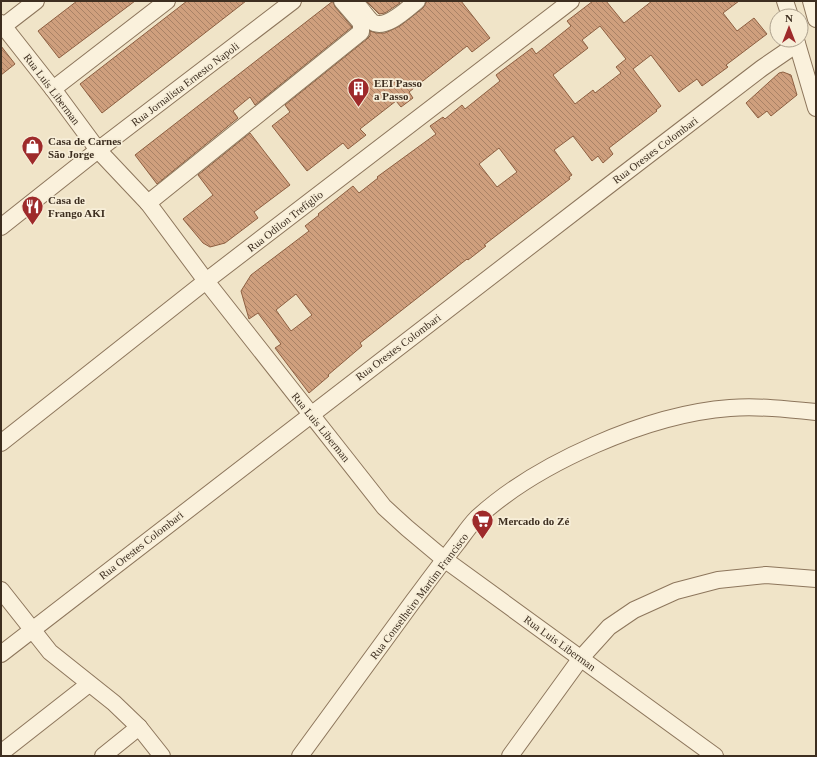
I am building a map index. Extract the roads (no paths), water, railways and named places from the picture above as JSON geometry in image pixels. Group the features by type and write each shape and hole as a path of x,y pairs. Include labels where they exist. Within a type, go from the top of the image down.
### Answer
{"street":[{"path":"2,26 36,1"},
{"path":"53,89 167,1"},
{"name":"Rua Jornalista Ernesto Napoli","path":"1,227 98,150 293,1"},
{"path":"148,203 361,32 361,23 342,1"},
{"path":"354,1 372,22 380,24 390,21 417,1"},
{"name":"Rua Odilon Trefíglio","path":"1,443 206,281 570,1"},
{"path":"811,1 816,19"},
{"name":"Rua Luis Liberman","path":"2,26 53,89 98,150 148,203 206,281 384,507 444,559 714,756"},
{"name":"Rua Orestes Colombari","path":"1,654 311,414 789,48"},
{"path":"799,48 816,108"},
{"name":"Rua Conselheiro Martim Francisco","path":"300,756 444,559 476,519 510,491 558,463 605,441 645,425 687,414 730,408 782,408 816,412"},
{"path":"510,756 581,658 609,627 634,610 676,591 718,580 766,575 816,580"},
{"path":"1,590 50,652 114,703 139,728 162,756"},
{"path":"1,753 89,684"},
{"path":"103,756 139,728"}],"place":[{"name":"EEI Passo a Passo","path":"359,108"},
{"name":"Casa de Carnes São Jorge","path":"32,166"},
{"name":"Casa de Frango AKI","path":"33,226"},
{"name":"Mercado do Zé","path":"482,540"}]}
